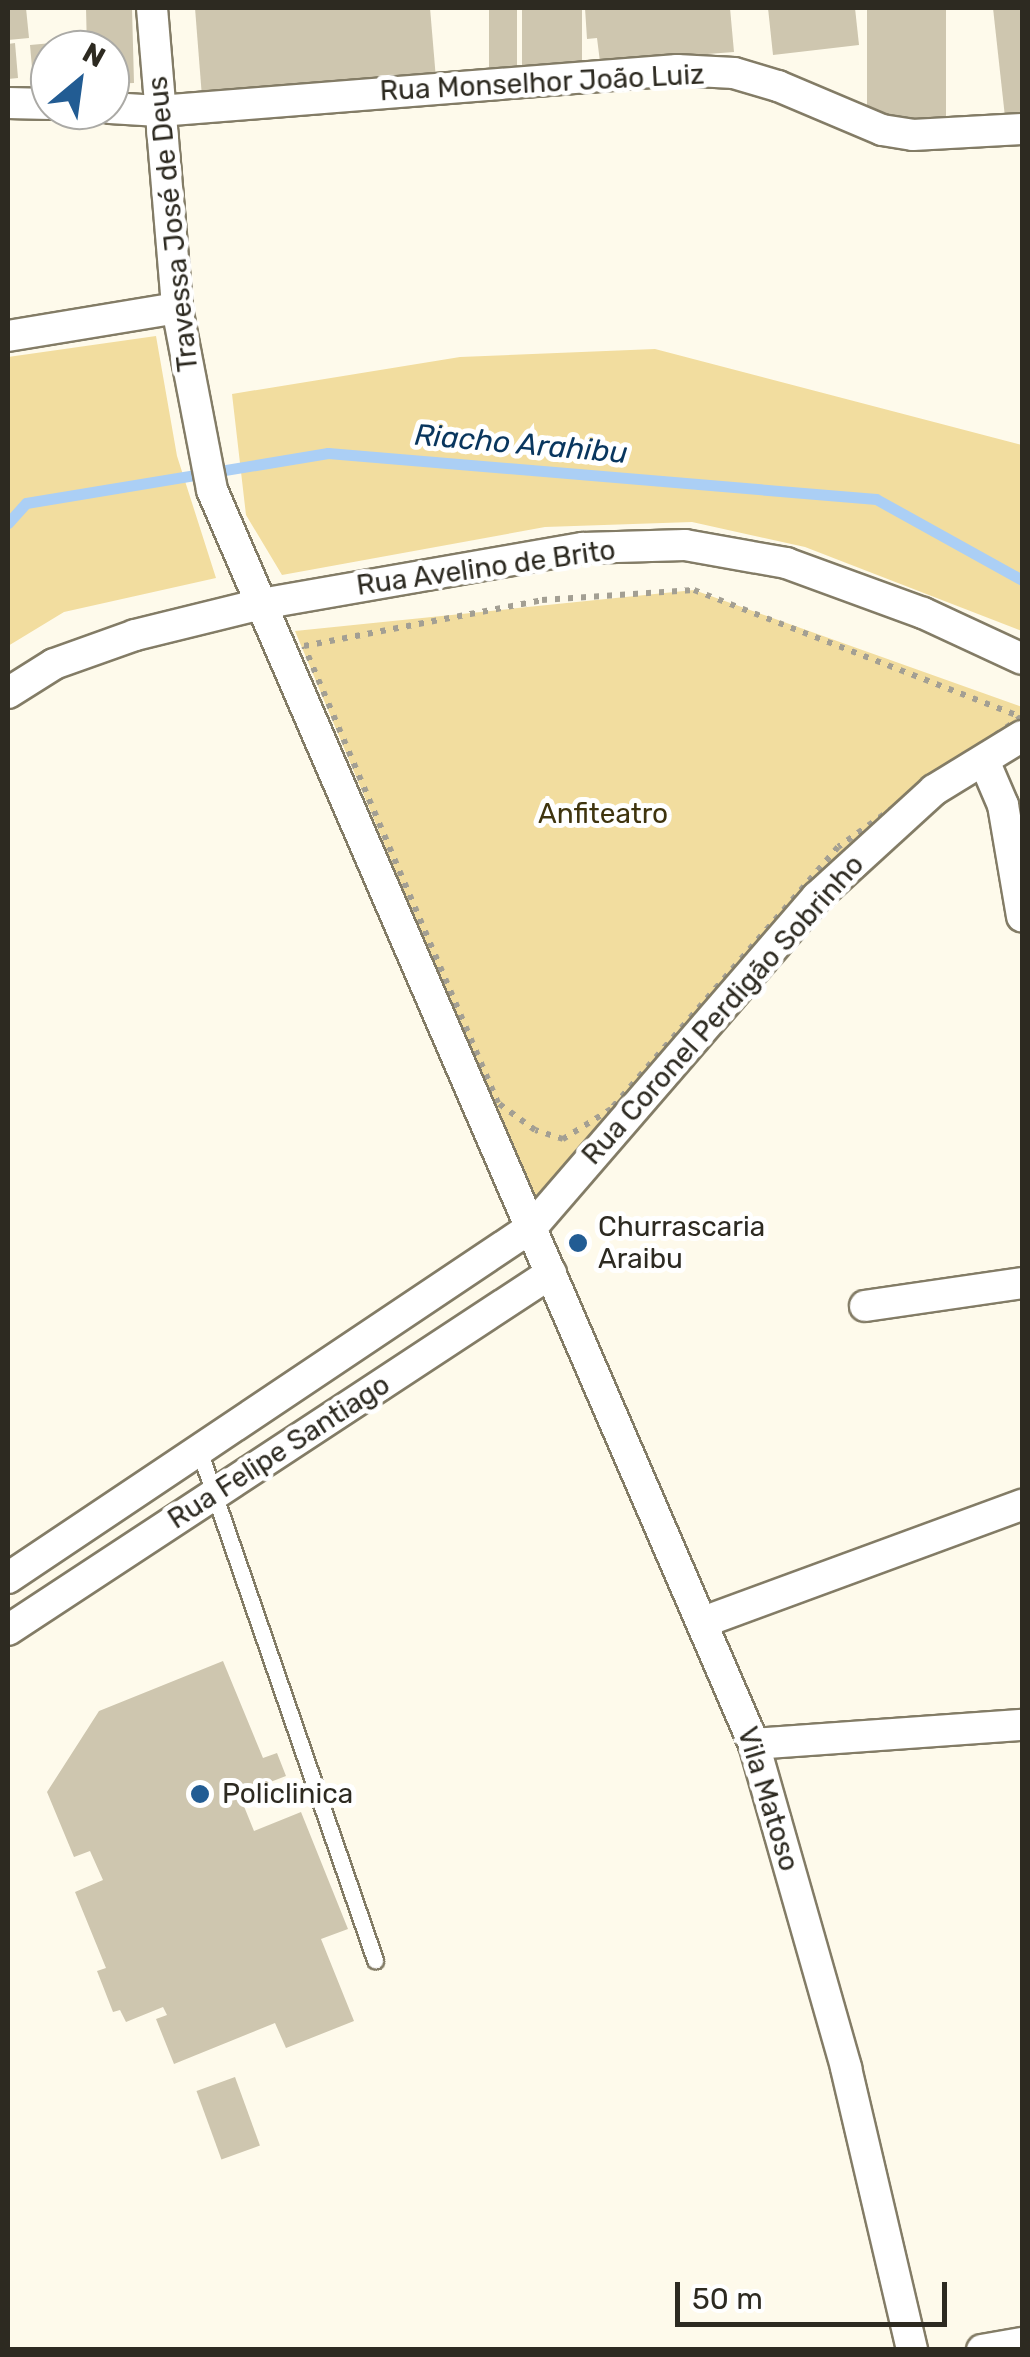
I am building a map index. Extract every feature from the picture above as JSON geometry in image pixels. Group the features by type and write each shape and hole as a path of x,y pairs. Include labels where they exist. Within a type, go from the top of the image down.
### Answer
{"street":[{"name":"Travessa José de Deus","path":"152,8 178,308 199,440 212,490 260,604"},
{"name":"Rua Monselhor João Luiz","path":"130,109 159,111 677,70 734,73 778,86 882,130 913,135 1022,128"},
{"path":"8,336 178,308"},
{"name":"Rua Avelino de Brito","path":"8,692 54,664 134,634 260,604 584,548 684,546 786,563 923,613 1022,659"},
{"name":"Vila Matoso","path":"260,604 706,1621 754,1744 846,2068 912,2350"},
{"name":"Rua Coronel Perdigão Sobrinho","path":"532,1227 818,897 934,790 985,763 1022,736"},
{"path":"985,763 1013,810 1022,916"},
{"name":"Rua Felipe Santiago","path":"8,1578 532,1227"},
{"name":"Rua Felipe Santiago","path":"10,1624 216,1494 551,1273"},
{"path":"865,1306 1022,1283"},
{"path":"706,1621 1022,1505"},
{"path":"754,1744 1022,1725"},
{"path":"982,2350 1022,2343"}],"lane":[{"path":"199,1450 375,1960"}],"path":[{"path":"694,590 1021,718 989,734 838,847 611,1110 563,1138 535,1130 498,1103 304,646 542,600 694,590"}],"green space":[{"path":"156,336 177,456 216,578 64,612 8,646 8,357"},
{"path":"655,349 1022,445 1022,631 805,547 692,522 545,527 282,575 246,515 232,394 460,357"},
{"name":"Anfiteatro","path":"694,590 1022,707 1022,722 907,799 536,1206 295,631"}],"building":[{"path":"8,8 26,8 29,38 8,40"},
{"path":"86,8 132,8 134,83 130,83 130,30 87,30"},
{"path":"195,8 430,8 436,79 202,97"},
{"path":"489,8 517,8 517,67 489,67"},
{"path":"522,8 582,8 582,67 522,67"},
{"path":"585,8 730,8 734,52 600,62 597,38 587,39"},
{"path":"768,8 855,8 859,45 773,55"},
{"path":"867,8 946,8 946,121 867,121"},
{"path":"993,8 1022,8 1022,116 1005,117"},
{"path":"15,43 18,78 8,79 8,44"},
{"path":"223,1661 263,1758 277,1753 286,1776 239,1794 254,1831 301,1812 348,1929 321,1939 354,2021 286,2048 275,2023 174,2064 156,2019 167,2015 163,2007 126,2022 120,2010 113,2012 97,1971 106,1968 75,1892 103,1880 90,1851 74,1857 47,1792 99,1711"},
{"path":"235,2077 260,2146 221,2160 196,2091"}],"waterway":[{"name":"Riacho Arahibu","path":"8,523 26,503 328,453 876,499 1022,580"}],"place":[{"name":"Churrascaria Araibu","path":"578,1243"},
{"name":"Policlinica","path":"200,1794"}]}
